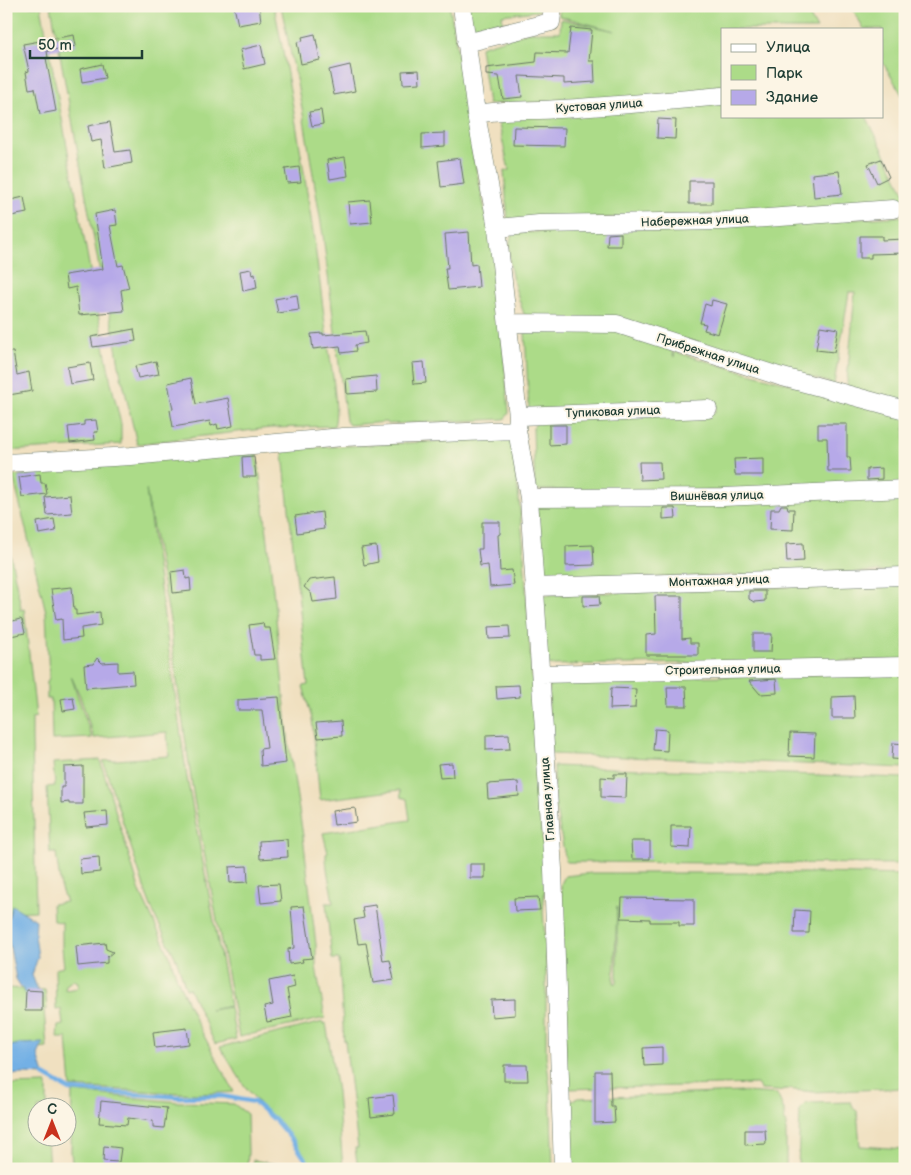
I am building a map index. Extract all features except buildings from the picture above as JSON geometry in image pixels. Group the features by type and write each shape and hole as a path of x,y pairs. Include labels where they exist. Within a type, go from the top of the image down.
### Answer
{"street":[{"name":"Главная улица","path":"462,6 476,114 497,228 518,423 529,498 553,869 563,1169"},
{"path":"466,43 551,22 552,6"},
{"name":"Кустовая улица","path":"476,114 496,110 545,110 721,96"},
{"name":"Набережная улица","path":"497,228 539,224 724,221 893,209"},
{"name":"Прибрежная улица","path":"508,323 616,324 779,376 905,410"},
{"name":"Тупиковая улица","path":"6,463 131,456 342,436 708,409"},
{"name":"Вишнёвая улица","path":"529,498 723,497 905,489"},
{"name":"Монтажная улица","path":"534,587 905,576"},
{"name":"Строительная улица","path":"540,674 905,666"}],"green space":[{"path":"6,6 41,6 111,383 121,424 121,444 6,451"},
{"path":"51,6 274,6 297,128 315,250 335,394 336,418 334,426 270,428 137,444 122,382 112,324 99,267"},
{"path":"281,6 451,6 474,148 472,150 495,256 509,413 505,419 388,424 387,422 349,425 346,421 323,235 302,108"},
{"path":"466,6 543,6 537,11 502,15 503,22 470,33"},
{"path":"559,6 804,6 816,28 721,28 721,90 643,99 488,104 480,47 528,32 560,32 561,19 615,31 559,16"},
{"path":"851,6 905,6 905,100 884,64 884,28 863,28"},
{"path":"721,101 721,118 867,118 905,197 900,203 808,211 508,221 504,171 509,170 497,116"},
{"path":"905,216 905,404 848,389 847,381 855,292 849,292 834,384 626,322 526,316 517,294 510,264 509,253 512,233"},
{"path":"612,328 636,334 672,351 674,357 675,352 905,414 905,485 721,491 535,490 533,428 537,421 715,413 716,406 529,410 525,332"},
{"path":"505,438 513,440 523,541 538,774 538,802 545,860 543,912 546,952 546,1056 550,1087 553,1169 358,1169 355,1148 358,1148 344,1041 339,959 332,959 326,903 333,903 327,867 326,854 328,853 323,833 410,820 407,799 401,797 400,790 320,800 312,719 303,686 308,685 283,454 286,449"},
{"path":"257,453 289,745 303,836 316,945 316,967 325,1018 239,1037 194,799 173,653 171,626 146,490 187,778 230,1006 210,1010 230,1007 236,1039 215,1044 189,988 186,989 177,961 154,914 103,761 169,756 167,732 94,738 71,676 92,738 52,740 51,699 47,699 47,682 49,678 46,612 13,476 140,461"},
{"path":"905,494 905,571 547,580 543,577 536,505"},
{"path":"6,533 21,607 20,610 24,609 36,717 32,718 32,737 36,911 6,912"},
{"path":"905,583 905,660 545,664 542,595"},
{"path":"905,673 905,768 551,754 548,721 550,679"},
{"path":"100,760 140,892 170,957 177,979 196,1021 234,1092 197,1094 71,1087 67,1038 57,1038 58,1026 63,1025 61,1009 56,1010 55,969 64,967 62,922 53,921 52,904 66,902 61,889 56,853 50,853 47,787 55,786 53,763","holes":["73,980 78,982 78,988 65,990 66,985"]},
{"path":"554,766 905,778 905,864 566,862 555,804"},
{"path":"592,873 905,875 905,1088 814,1092 786,1089 777,1091 761,1090 757,1084 566,1089 561,884 565,876","holes":["617,907 617,983 614,983"]},
{"path":"6,988 45,990 47,1009 44,1009 47,1048 6,1053"},
{"path":"323,1022 323,1024 326,1023 337,1092 343,1169 311,1169 280,1123 265,1111 244,1085 220,1047"},
{"path":"47,1084 47,1098 28,1098 28,1148 48,1148 49,1169 6,1169 6,1085"},
{"path":"72,1092 178,1102 234,1104 247,1114 247,1169 73,1169 71,1148 78,1148 78,1098 72,1098"},
{"path":"744,1092 777,1094 784,1110 784,1122 786,1122 786,1169 570,1169 566,1102 578,1098"},
{"path":"851,1102 857,1111 860,1146 905,1149 905,1169 798,1169 800,1109 805,1104 811,1103"},
{"path":"253,1160 287,1166 287,1169 252,1169"}],"water":[{"path":"12,905 36,920 35,935 38,957 32,975 39,993 26,995 16,979 6,927"},
{"path":"43,1043 38,1055 44,1075 6,1075 6,1047 19,1044"}],"waterway":[{"path":"44,1075 70,1090 179,1097 222,1096 254,1102 275,1120 293,1141 312,1169"}]}
